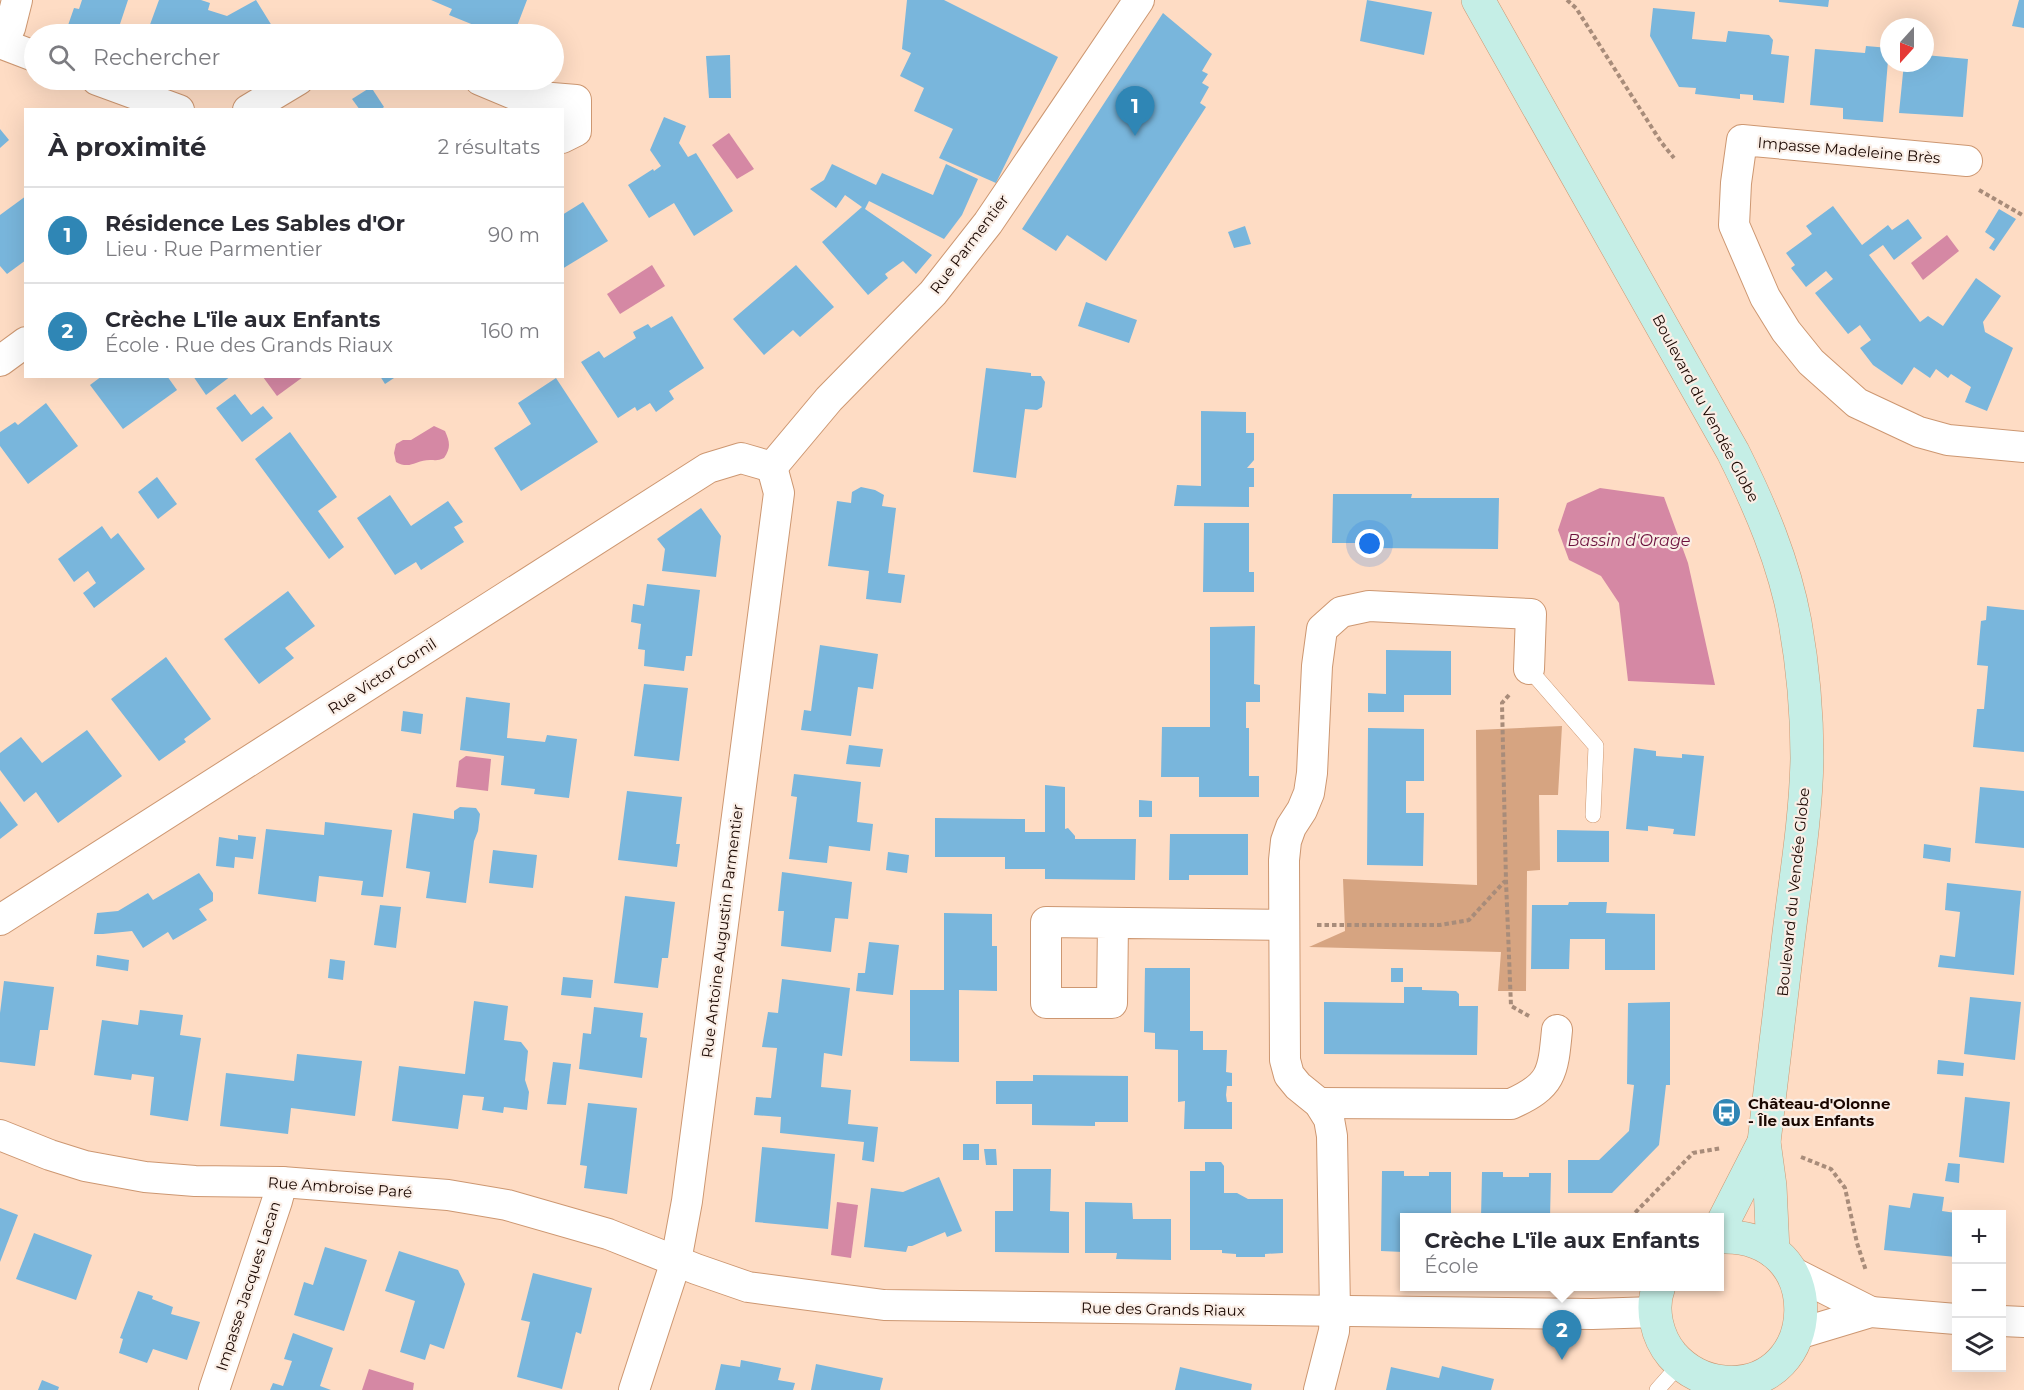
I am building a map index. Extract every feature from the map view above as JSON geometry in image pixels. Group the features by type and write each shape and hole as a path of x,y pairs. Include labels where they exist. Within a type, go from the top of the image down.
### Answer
{"main road":[{"name":"Boulevard du Vendée Globe","path":"1478,0 1733,452 1754,493 1785,578 1795,621 1802,669 1807,760 1801,840 1764,1142 1782,1262 1800,1292 1802,1313 1798,1334"},
{"name":"Boulevard du Vendée Globe","path":"1724,1218 1764,1142"},
{"path":"1724,1237 1755,1241 1782,1262"},
{"path":"1657,1299 1658,1331 1667,1349 1680,1364 1714,1385 1735,1383 1757,1377 1773,1377 1798,1334"}],"street":[{"path":"0,36 10,28 17,0"},
{"name":"Rue Parmentier","path":"772,467 830,399 933,293 988,222 1140,0"},
{"path":"0,44 24,52"},
{"path":"125,90 173,108"},
{"path":"251,108 281,90"},
{"path":"504,90 516,95 576,100 576,130 564,137"},
{"name":"Impasse Madeleine Brès","path":"1967,161 1742,140 1736,183 1734,225 1765,297 1786,331 1811,362 1857,403 1919,432 1948,440 2024,447"},
{"path":"0,362 24,344"},
{"name":"Rue Victor Cornil","path":"0,920 708,468 741,458 772,467"},
{"name":"Rue Antoine Augustin Parmentier","path":"634,1390 676,1262 687,1202 778,493 772,467"},
{"path":"1319,1390 1334,1331 1332,1136 1329,1119 1319,1103 1293,1081 1285,1060 1284,860 1286,841 1291,827 1310,794 1317,666 1322,629 1341,612 1369,606 1531,614 1529,669"},
{"path":"1113,923 1284,926"},
{"path":"1319,1103 1511,1104 1532,1095 1547,1078 1554,1060 1557,1030"},
{"name":"Rue Ambroise Paré","path":"0,1135 50,1155 86,1166 145,1177 282,1182 448,1194 507,1205 608,1234 676,1262"},
{"name":"Impasse Jacques Lacan","path":"214,1390 278,1201 282,1182"},
{"name":"Rue des Grands Riaux","path":"676,1262 748,1287 884,1305 1592,1314 1657,1299"},
{"path":"1782,1262 1871,1312"},
{"path":"1798,1334 1871,1312 1952,1319"},
{"path":"2006,1321 2024,1322"}],"lane":[{"path":"1529,669 1596,746 1593,815"},
{"path":"1657,1390 1680,1364"}],"path":[{"path":"1567,0 1576,8 1661,142 1674,158"},
{"path":"1967,161 1970,184 2024,216"},
{"path":"1529,669 1503,703 1511,1006 1557,1030"},
{"path":"1284,926 1440,925 1469,920 1506,881"}],"shaded area":[{"path":"1562,726 1558,795 1539,795 1540,870 1527,871 1526,991 1498,991 1501,952 1309,947 1345,931 1343,879 1477,885 1476,730"}],"water":[{"path":"729,133 754,169 737,179 712,145"},
{"path":"1947,235 1959,251 1923,280 1911,263"},
{"path":"652,265 665,286 620,314 607,294"},
{"path":"264,378 302,378 277,396"},
{"path":"434,426 445,431 448,438 449,448 444,458 409,465 396,462 394,453 396,444 403,440 411,440"},
{"name":"Bassin d'Orage","path":"1600,488 1664,497 1688,563 1715,685 1628,681 1619,603 1601,576 1569,560 1558,530 1567,503"},
{"path":"466,756 491,759 488,791 456,787 459,761"},
{"path":"837,1202 858,1205 851,1258 831,1255"},
{"path":"369,1369 414,1383 413,1390 362,1390"}],"building":[{"path":"82,0 128,0 120,24 68,24 74,8 79,9"},
{"path":"159,0 201,0 210,3 208,10 227,16 256,0 271,24 150,24"},
{"path":"431,0 527,0 518,24 471,24 449,15 452,9"},
{"path":"907,0 944,0 1058,57 996,183 939,158 953,129 914,111 924,88 900,76 911,53 902,49"},
{"path":"1367,0 1432,12 1424,55 1360,41"},
{"path":"1779,0 1829,0 1828,7 1779,2"},
{"path":"2019,0 2024,0 2024,28 2012,26"},
{"path":"1653,8 1695,12 1692,39 1726,42 1728,31 1769,35 1773,40 1771,54 1789,56 1784,103 1753,100 1753,95 1740,94 1740,99 1695,94 1696,88 1679,87 1650,36"},
{"path":"1163,13 1212,54 1202,71 1208,74 1202,83 1209,87 1200,103 1206,107 1106,261 1067,235 1056,251 1022,229"},
{"path":"1866,46 1880,47 1880,72 1887,72 1883,122 1843,119 1843,108 1810,105 1815,49 1865,53"},
{"path":"730,55 731,98 709,98 706,56"},
{"path":"1934,56 1968,59 1963,117 1899,113 1903,72 1934,72"},
{"path":"366,90 373,90 384,107 359,108 352,99"},
{"path":"664,117 686,126 679,143 688,157 696,153 733,211 694,236 674,203 649,218 628,185 661,166 650,150"},
{"path":"0,129 9,140 0,148"},
{"path":"832,164 876,185 882,173 933,195 946,164 978,179 962,215 944,239 869,201 865,209 932,255 916,274 903,261 885,274 888,278 868,295 822,242 862,207 845,195 836,208 810,189 824,180"},
{"path":"24,197 24,261 7,274 0,266 0,215"},
{"path":"583,202 608,241 564,268 564,214"},
{"path":"1833,206 1862,245 1888,225 1892,230 1908,219 1922,238 1894,260 1883,245 1869,255 1920,322 1928,316 1943,326 1976,278 2001,296 1983,322 1985,332 2013,348 1987,411 1965,402 1971,387 1951,374 1948,378 1936,369 1930,378 1914,367 1902,385 1873,365 1860,348 1871,340 1860,325 1848,334 1815,293 1833,279 1826,271 1806,287 1791,268 1795,265 1786,253 1812,234 1806,226"},
{"path":"1999,209 2016,219 1994,251 1989,248 1995,239 1985,232"},
{"path":"1245,226 1251,244 1234,248 1228,232"},
{"path":"796,265 834,307 800,337 793,330 764,355 733,319"},
{"path":"1086,302 1137,320 1129,343 1078,326"},
{"path":"672,316 704,368 669,391 674,399 656,412 650,403 637,411 635,407 618,418 581,362 599,351 604,358 636,338 633,332 648,324 651,328"},
{"path":"986,368 1031,373 1031,376 1041,376 1045,382 1042,407 1037,410 1025,409 1016,478 973,472"},
{"path":"99,378 168,378 177,390 123,429 90,385"},
{"path":"194,378 228,378 206,395"},
{"path":"381,378 394,378 385,384"},
{"path":"556,378 598,442 521,491 494,448 531,424 518,403"},
{"path":"235,394 251,415 263,406 273,418 242,442 216,408"},
{"path":"46,403 78,446 28,484 0,446 0,432 15,422 18,425"},
{"path":"1201,411 1246,412 1246,433 1254,433 1254,460 1247,468 1254,468 1254,487 1249,487 1249,507 1174,506 1177,485 1201,486"},
{"path":"290,432 337,497 318,511 344,547 329,559 255,459"},
{"path":"157,477 177,504 158,519 138,492"},
{"path":"861,487 884,495 882,506 896,508 888,573 905,575 901,603 866,599 869,571 828,566 837,501 851,503 852,492"},
{"path":"1333,494 1412,494 1411,498 1499,498 1498,549 1369,548 1370,543 1332,543"},
{"path":"390,495 411,526 448,501 463,522 454,527 464,542 421,570 416,562 395,575 357,518"},
{"path":"701,508 721,536 716,577 662,571 665,549 657,539"},
{"path":"1204,523 1249,523 1249,572 1254,572 1254,592 1203,592"},
{"path":"102,526 111,539 118,533 145,569 94,608 83,593 96,583 88,571 74,582 58,559"},
{"path":"647,584 700,590 692,656 686,656 684,671 644,666 645,650 638,649 641,624 631,622 633,604 644,606"},
{"path":"288,591 315,626 285,648 294,658 259,684 224,639"},
{"path":"1987,606 2024,610 2024,752 1973,747 1977,709 1984,709 1988,666 1977,665 1981,621 1986,620"},
{"path":"1255,626 1254,684 1260,685 1260,702 1246,702 1246,728 1249,728 1249,776 1259,776 1259,797 1199,797 1199,777 1161,777 1162,727 1210,727 1210,627"},
{"path":"820,645 878,654 873,689 858,687 851,736 801,730 804,710 811,711"},
{"path":"1386,650 1451,651 1451,695 1404,695 1404,712 1368,712 1368,693 1386,694"},
{"path":"166,657 211,719 184,739 186,742 159,761 111,699"},
{"path":"644,684 688,688 679,761 634,756"},
{"path":"466,697 510,703 507,738 545,742 547,735 577,739 569,798 534,794 535,789 501,785 504,756 460,750"},
{"path":"403,711 423,714 421,734 401,731"},
{"path":"1368,728 1424,729 1424,781 1406,781 1406,813 1424,813 1423,866 1367,865"},
{"path":"87,730 122,776 58,823 36,792 24,802 0,770 0,753 21,737 42,763"},
{"path":"849,745 883,749 880,767 846,764"},
{"path":"1634,748 1656,751 1656,756 1682,758 1682,754 1704,756 1695,836 1673,834 1674,829 1648,826 1648,831 1626,829"},
{"path":"794,774 861,782 857,822 873,824 870,851 829,846 827,863 789,859 797,797 791,796"},
{"path":"1045,785 1065,787 1065,829 1068,828 1075,839 1136,839 1135,880 1045,879 1045,869 1005,869 1005,857 935,857 935,818 1025,819 1025,832 1045,832"},
{"path":"1980,787 2024,791 2024,848 1975,843"},
{"path":"627,791 682,797 676,844 680,844 677,867 618,860"},
{"path":"1139,800 1152,801 1152,817 1139,817"},
{"path":"0,801 18,825 0,839"},
{"path":"460,807 476,808 480,814 466,903 426,898 430,872 406,868 413,813 454,819 454,811"},
{"path":"325,822 392,830 383,897 361,895 363,881 319,876 316,902 258,894 266,829 324,835"},
{"path":"1557,830 1609,831 1609,862 1557,862"},
{"path":"1170,834 1248,834 1248,875 1189,875 1189,880 1169,880"},
{"path":"238,835 256,837 253,859 235,857 234,868 216,866 219,837 238,840"},
{"path":"1924,844 1951,848 1950,862 1923,858"},
{"path":"493,850 537,855 533,888 489,883"},
{"path":"888,852 909,855 907,873 886,870"},
{"path":"782,872 852,882 848,919 835,918 831,952 781,946 784,911 778,911"},
{"path":"199,873 213,893 213,901 199,909 207,920 173,940 168,932 143,948 132,931 94,934 97,913 118,911 148,893 153,900"},
{"path":"1947,883 2021,891 2014,975 1938,967 1940,955 1955,957 1960,912 1945,910"},
{"path":"625,896 675,902 668,958 662,958 658,988 614,983"},
{"path":"1569,902 1607,902 1606,913 1655,914 1655,970 1605,970 1605,939 1570,939 1569,969 1531,969 1532,905 1568,905"},
{"path":"380,905 401,907 396,948 374,945"},
{"path":"944,913 992,914 992,946 997,946 997,991 959,990 959,1062 910,1061 910,990 944,990"},
{"path":"869,942 899,945 893,995 856,991 858,973 865,973"},
{"path":"97,955 129,960 128,971 96,966"},
{"path":"330,959 345,961 343,980 328,978"},
{"path":"1145,968 1190,968 1190,1031 1203,1031 1203,1050 1227,1050 1226,1072 1232,1073 1232,1086 1227,1086 1226,1095 1227,1102 1232,1102 1232,1129 1184,1129 1185,1101 1178,1102 1178,1050 1155,1049 1155,1033 1144,1032"},
{"path":"1391,968 1403,968 1403,982 1391,982"},
{"path":"563,977 593,980 591,998 561,995"},
{"path":"782,979 850,988 842,1056 824,1053 821,1087 851,1090 848,1124 878,1127 874,1162 862,1160 864,1142 780,1133 781,1117 754,1115 756,1097 771,1098 777,1048 762,1047 768,1012 778,1013"},
{"path":"4,981 54,987 48,1030 40,1030 35,1066 0,1062 0,1013"},
{"path":"1404,987 1456,991 1459,994 1459,1006 1478,1006 1477,1055 1324,1054 1324,1002 1404,1003"},
{"path":"1970,997 2021,1002 2015,1060 1964,1054"},
{"path":"474,1001 508,1006 504,1040 521,1042 528,1051 525,1080 529,1092 527,1110 504,1107 503,1113 482,1110 484,1097 463,1095 458,1129 392,1121 399,1066 465,1074"},
{"path":"1670,1002 1670,1085 1666,1085 1659,1145 1612,1193 1568,1193 1568,1160 1599,1160 1629,1131 1634,1085 1627,1084 1628,1003"},
{"path":"594,1007 643,1013 640,1037 647,1038 642,1078 579,1069 583,1033 591,1034"},
{"path":"140,1010 183,1015 180,1035 201,1038 188,1121 150,1115 154,1077 132,1074 131,1080 94,1075 102,1020 138,1025"},
{"path":"297,1054 362,1061 355,1116 291,1108 288,1134 220,1126 226,1073 294,1081"},
{"path":"1938,1060 1964,1063 1963,1076 1937,1074"},
{"path":"553,1062 571,1064 566,1105 547,1104"},
{"path":"1033,1075 1128,1076 1128,1122 1095,1122 1095,1126 1032,1125 1032,1104 996,1104 996,1081 1033,1081"},
{"path":"1965,1097 2010,1102 2004,1163 1959,1157"},
{"path":"588,1103 637,1108 627,1194 584,1188 587,1166 580,1165"},
{"path":"963,1144 979,1144 979,1160 963,1160"},
{"path":"762,1147 835,1154 828,1229 755,1222"},
{"path":"984,1149 996,1149 997,1165 986,1165"},
{"path":"1205,1162 1221,1162 1224,1166 1224,1193 1237,1193 1248,1199 1283,1199 1283,1253 1265,1254 1265,1257 1236,1257 1236,1254 1222,1253 1222,1250 1190,1250 1190,1171 1205,1171"},
{"path":"1948,1163 1960,1164 1959,1183 1945,1181"},
{"path":"1013,1169 1051,1169 1050,1211 1069,1212 1069,1253 995,1252 995,1211 1013,1211"},
{"path":"1382,1171 1404,1171 1404,1176 1429,1176 1429,1172 1451,1172 1451,1213 1400,1213 1400,1252 1381,1251"},
{"path":"1482,1172 1503,1172 1503,1177 1529,1177 1529,1173 1551,1173 1550,1213 1481,1213"},
{"path":"939,1177 962,1231 947,1237 945,1232 908,1246 906,1252 864,1247 871,1188 903,1192"},
{"path":"1913,1193 1944,1197 1942,1211 1952,1212 1952,1257 1884,1250 1889,1205 1910,1208"},
{"path":"1085,1202 1132,1203 1133,1219 1171,1219 1171,1260 1116,1259 1117,1253 1085,1253"},
{"path":"0,1208 18,1215 0,1262"},
{"path":"34,1233 92,1255 76,1300 16,1279"},
{"path":"325,1247 367,1260 344,1331 294,1315 304,1282 313,1285"},
{"path":"399,1251 458,1270 465,1284 444,1349 430,1344 425,1360 400,1352 415,1301 385,1291"},
{"path":"533,1273 592,1288 581,1334 576,1332 562,1389 517,1377 530,1322 521,1320"},
{"path":"138,1291 173,1307 171,1314 200,1322 187,1360 153,1349 147,1363 119,1353 123,1339 120,1338"},
{"path":"293,1333 333,1348 320,1386 331,1390 270,1390 273,1383 283,1386 292,1361 284,1359"},
{"path":"741,1360 781,1368 778,1380 795,1383 793,1390 715,1390 721,1364 740,1367"},
{"path":"816,1364 883,1378 880,1390 811,1390"},
{"path":"1442,1366 1494,1379 1491,1390 1386,1390 1391,1367 1439,1378"},
{"path":"1180,1367 1252,1384 1251,1390 1175,1390"},
{"path":"42,1380 59,1387 58,1390 38,1390"}],"place":[{"name":"Résidence Les Sables d'Or","path":"1135,136"},
{"name":"Château-d'Olonne - Île aux Enfants","path":"1727,1112"},
{"name":"Crèche L'ïle aux Enfants","path":"1562,1360"}]}
